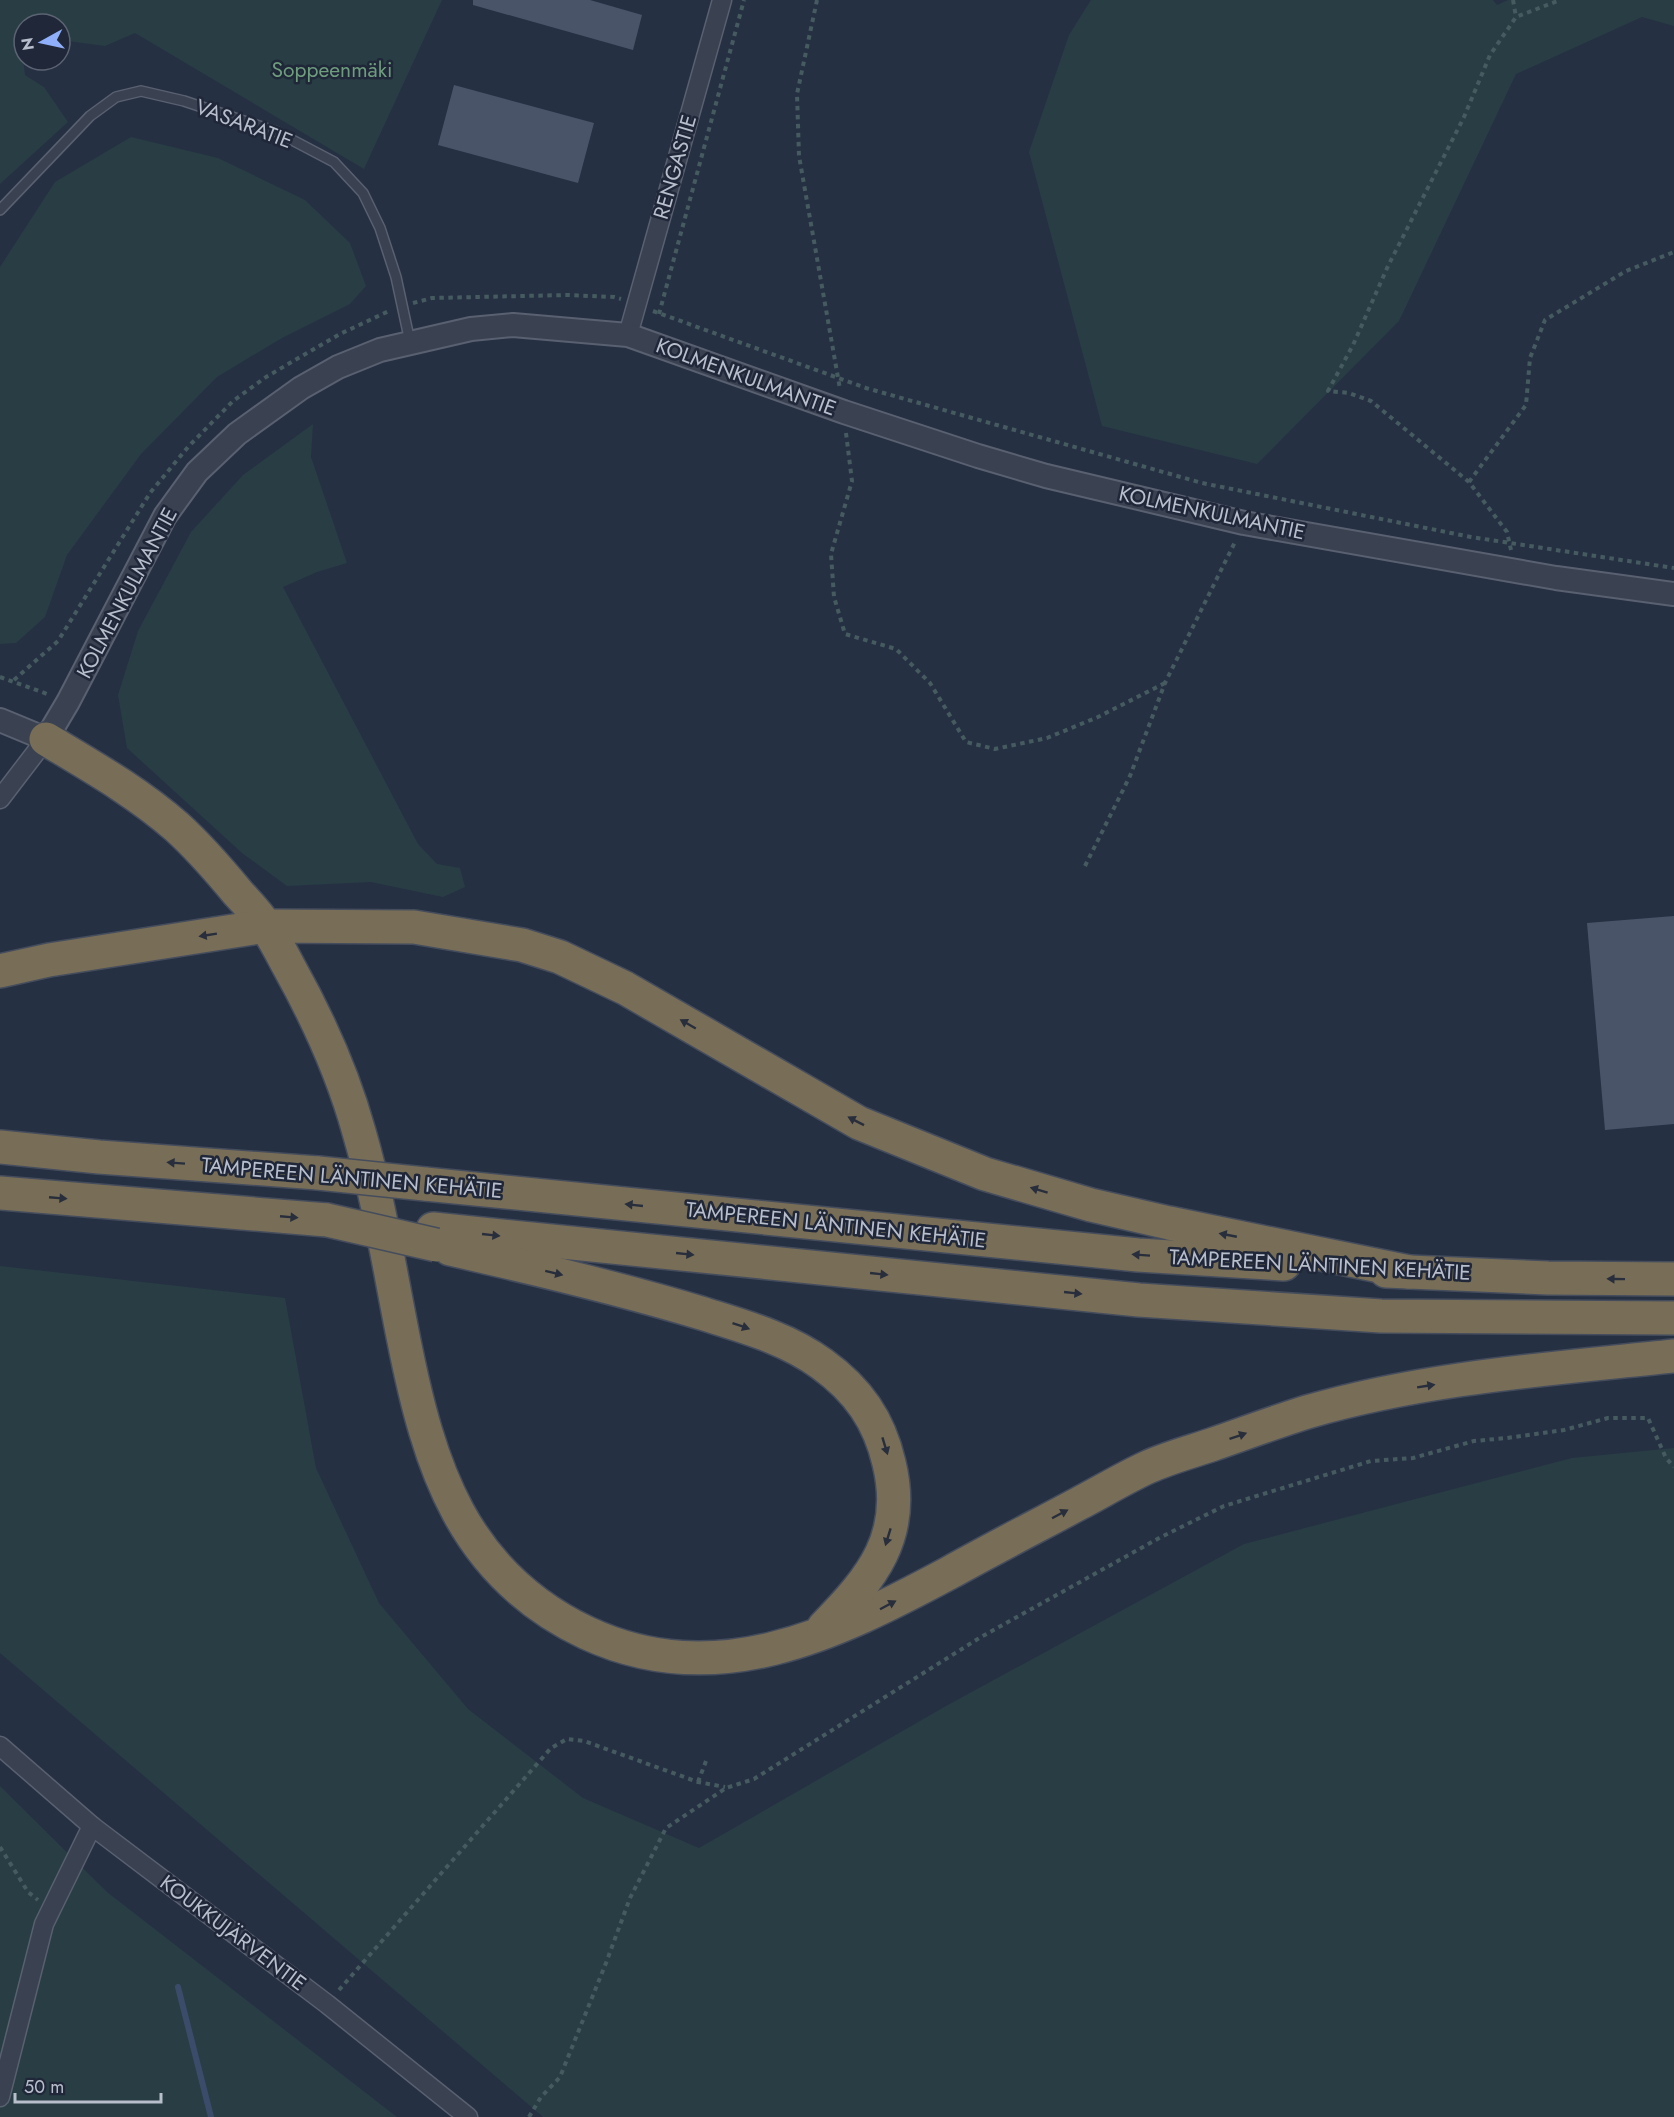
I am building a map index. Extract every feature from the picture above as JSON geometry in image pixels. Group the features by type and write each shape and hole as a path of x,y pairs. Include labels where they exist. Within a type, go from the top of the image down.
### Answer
{"highway":[{"path":"46,739 140,797 178,828 213,863 266,926 308,1001 338,1067 360,1134 417,1405 432,1456 444,1482 463,1521 478,1544 515,1586 536,1603 574,1627 604,1641 629,1650 666,1656 715,1657 779,1648 814,1637 876,1612 1150,1466 1308,1412 1397,1391 1478,1378 1567,1365 1674,1356"},
{"path":"0,971 49,960 266,926 414,927 522,945 560,957 625,988 859,1123 985,1174 1091,1205 1147,1218 1409,1272"},
{"name":"TAMPEREEN LÄNTINEN KEHÄTIE","path":"0,1147 99,1157 318,1173 1138,1255 1409,1272 1560,1278 1674,1279"},
{"name":"TAMPEREEN LÄNTINEN KEHÄTIE","path":"0,1193 327,1220 434,1237 1138,1300 1381,1316 1674,1318"},
{"path":"434,1237 745,1327 790,1345 823,1364 865,1404 878,1427 893,1479 893,1516 888,1541 876,1567 858,1593 814,1637"}],"street":[{"name":"RENGASTIE","path":"628,335 723,0"},
{"name":"KOLMENKULMANTIE","path":"46,739 68,702 165,516 197,472 237,434 301,388 338,367 380,350 471,329 513,325 628,335 844,412 978,456 1046,476 1244,523 1515,571 1674,594"},
{"path":"0,720 46,739 0,799"},
{"name":"KOUKKUJÄRVENTIE","path":"0,1746 92,1826 327,2004 468,2117"},
{"path":"0,2097 44,1923 92,1826"}],"lane":[{"name":"VASARATIE","path":"0,210 90,116 116,97 141,91 184,101 276,132 334,162 363,193 376,219 396,277 410,342"}],"path":[{"path":"659,314 744,0"},
{"path":"817,0 797,94 799,156 844,412 852,480 831,554 834,597 845,634 896,649 930,683 966,742 995,749 1047,738 1098,717 1165,683"},
{"path":"1513,0 1516,17"},
{"path":"1515,571 1507,532 1469,482 1371,401 1349,393 1328,391 1353,345 1388,266 1464,117 1490,55 1516,17 1560,0"},
{"path":"1469,482 1526,405 1530,358 1545,320 1626,271 1674,252"},
{"path":"14,680 58,640 150,493 188,447 233,401 266,377 340,334 402,306 432,298 567,295 614,297 866,388 1203,483 1471,537 1674,568"},
{"path":"1085,866 1130,776 1165,683 1244,523"},
{"path":"0,676 68,702"},
{"path":"529,2117 541,2097 560,2077 630,1898 666,1828 726,1788 754,1779 981,1637 1161,1537 1224,1506 1371,1461 1413,1458 1474,1441 1564,1430 1608,1418 1648,1418 1666,1458 1674,1467"},
{"path":"327,2004 552,1748 567,1739 584,1741 698,1782 726,1788"},
{"path":"698,1782 706,1761"},
{"path":"0,1847 28,1892 50,1909"}],"green space":[{"name":"Soppeenmäki","path":"0,0 442,0 364,169 135,33 105,46 72,42 72,12 12,12 12,72 25,72 25,75 44,87 68,122 0,184"},
{"path":"1091,0 1493,0 1497,5 1508,0 1674,0 1674,26 1642,17 1516,74 1399,321 1257,464 1102,426 1029,152 1069,35"},
{"path":"131,137 218,158 305,200 350,243 366,286 350,304 282,338 217,377 141,454 67,555 45,617 16,643 0,644 0,267 55,182"},
{"path":"313,424 311,457 347,563 317,572 283,587 418,844 437,864 460,868 465,887 443,897 371,882 287,886 242,853 127,748 118,695 138,631 191,532 243,475"},
{"path":"0,1266 285,1298 316,1468 379,1603 468,1709 583,1798 699,1848 946,1706 1244,1544 1572,1458 1674,1448 1674,2117 543,2117 0,1653"},
{"path":"0,1786 107,1892 397,2117 0,2117"}],"building":[{"path":"473,0 590,0 642,15 633,50 473,5"},
{"path":"454,85 594,123 578,183 438,145"},
{"path":"1674,916 1674,1124 1605,1130 1587,923"}],"waterway":[{"path":"178,1987 211,2117"}]}
